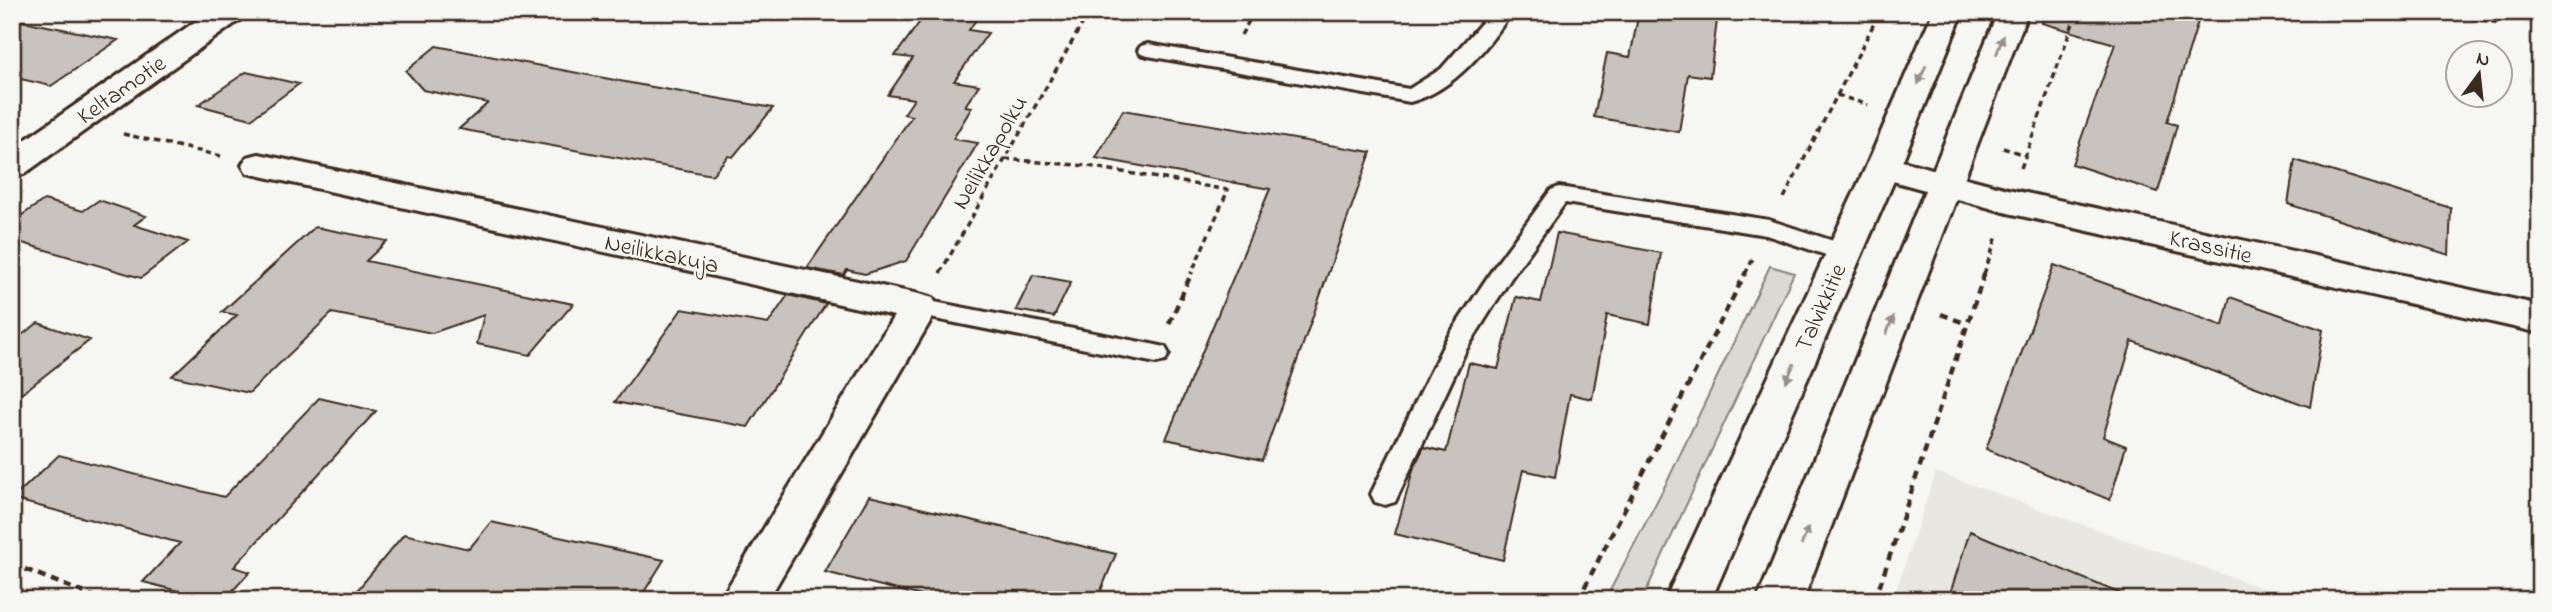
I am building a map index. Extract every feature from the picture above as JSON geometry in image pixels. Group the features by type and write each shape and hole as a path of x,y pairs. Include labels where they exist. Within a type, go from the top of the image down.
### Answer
{"street":[{"name":"Keltamotie","path":"12,166 230,12"},
{"name":"Talvikkitie","path":"1688,600 1883,167 1948,12"},
{"path":"1780,600 2013,12"},
{"name":"Neilikkakuja","path":"259,165 919,309"},
{"name":"Krassitie","path":"1883,167 2008,201 2540,319"},
{"path":"743,600 919,309"}],"lane":[{"path":"1148,50 1410,96 1420,94 1458,63 1502,12"},
{"path":"1385,494 1455,347 1503,272 1559,195 1769,228 1844,253"},
{"path":"919,309 1156,354"}],"path":[{"name":"Neilikkapolku","path":"919,309 1089,12"},
{"path":"1578,600 1880,12"},
{"path":"1875,600 2008,201 2077,12"},
{"path":"2429,12 2503,24"},
{"path":"73,123 259,165"},
{"path":"1005,159 1088,166 1228,190 1156,354"},
{"path":"12,564 102,600"}],"shaded area":[{"path":"1770,266 1794,273 1642,600 1605,600 1667,482"},
{"path":"1936,472 2295,600 1893,600"}],"building":[{"path":"927,12 981,12 969,30 988,33 954,81 979,85 965,106 972,107 953,139 978,143 906,261 865,274 847,270 844,275 807,268 912,116 904,114 914,99 888,95 913,58 895,56"},
{"path":"1639,12 1718,12 1710,77 1688,74 1679,132 1594,117 1607,53 1630,57"},
{"path":"2044,12 2201,12 2167,122 2177,125 2158,192 2072,164 2115,44 2042,23"},
{"path":"12,19 118,40 51,86 12,77"},
{"path":"436,46 773,108 733,157 728,156 712,175 459,129 488,103 423,90 406,71"},
{"path":"246,72 299,84 251,119 198,105"},
{"path":"1123,110 1371,152 1262,460 1166,439 1270,189 1096,158"},
{"path":"2295,160 2451,208 2449,255 2288,204"},
{"path":"44,200 83,211 99,200 146,216 134,225 188,242 141,278 12,240 12,222"},
{"path":"315,227 387,241 366,261 573,304 530,355 477,344 484,315 432,333 332,313 249,393 172,376 237,315 222,312"},
{"path":"1557,233 1661,253 1650,324 1607,315 1592,399 1570,394 1555,477 1523,470 1503,560 1395,534 1414,467 1424,447 1446,452 1469,363 1498,369 1516,297 1541,302"},
{"path":"2054,265 2223,326 2230,297 2323,330 2310,407 2132,341 2103,437 2126,446 2110,500 1986,449"},
{"path":"1033,275 1071,282 1054,317 1016,310"},
{"path":"788,295 826,304 748,427 615,402 682,309 768,324"},
{"path":"38,323 90,340 12,401 12,342"},
{"path":"319,398 376,411 234,567 250,572 224,600 213,600 143,582 180,543 12,499 59,455 224,497"},
{"path":"869,496 1116,554 1097,600 938,600 825,572"},
{"path":"491,522 664,560 639,600 349,600 404,534 469,549"},
{"path":"1970,531 2133,599 2133,600 1948,600"}]}
